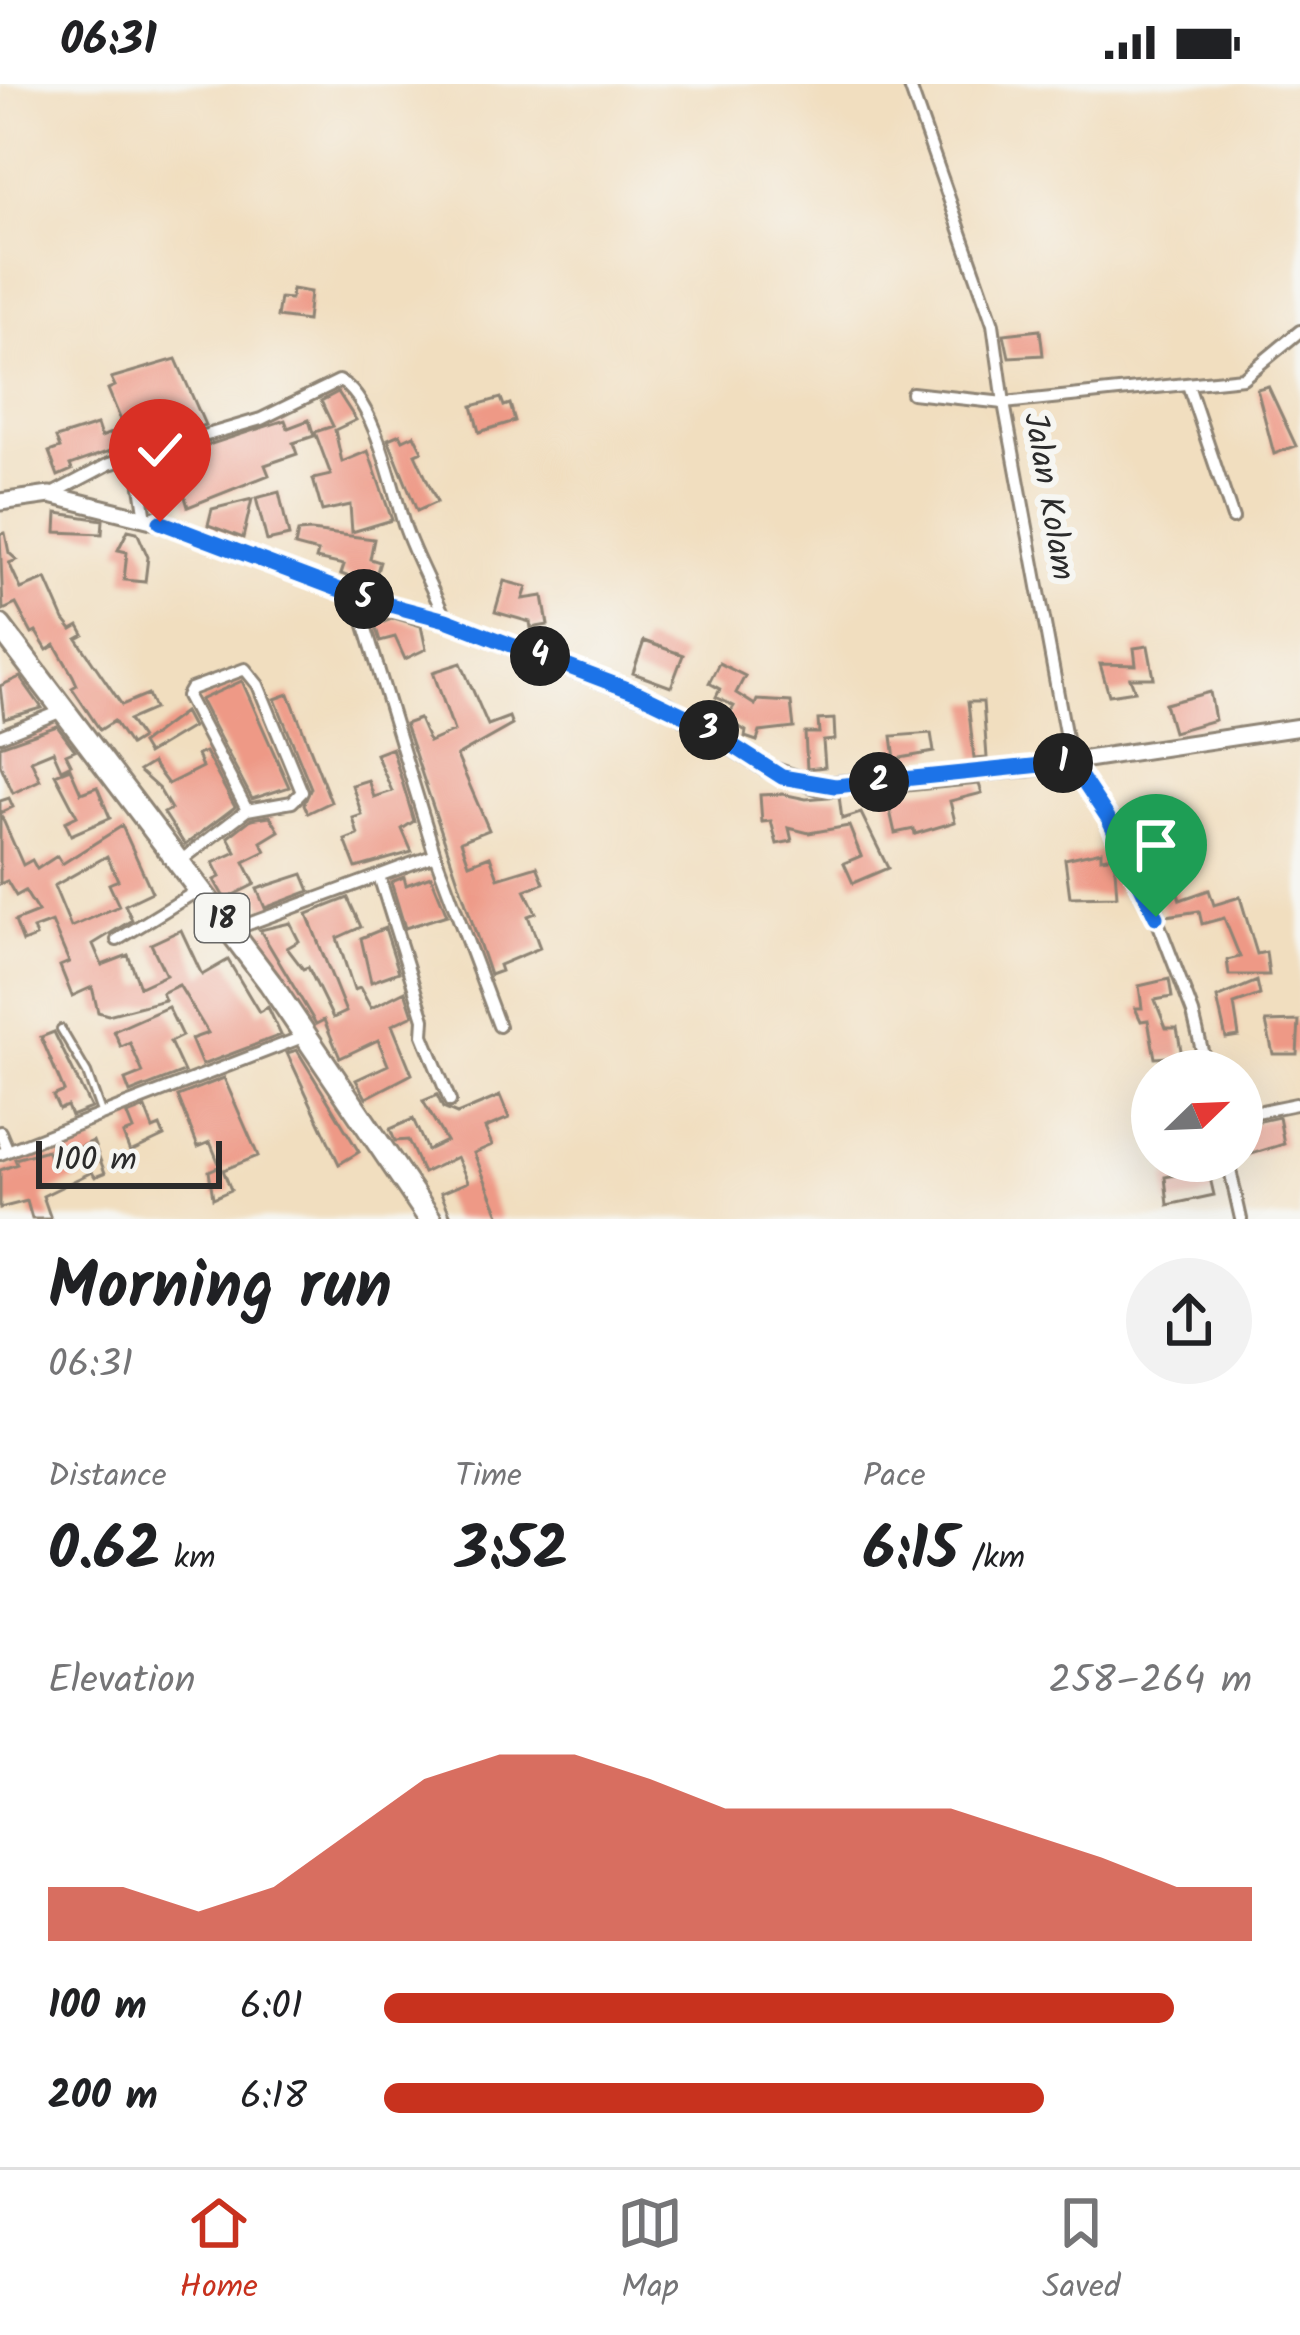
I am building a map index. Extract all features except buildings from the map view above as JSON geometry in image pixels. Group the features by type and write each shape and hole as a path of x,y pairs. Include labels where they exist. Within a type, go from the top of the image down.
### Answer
{"highway":[{"name":"18","path":"0,626 232,930 430,1219"}],"street":[{"path":"909,84 997,336 1004,403 912,393"},
{"name":"Jalan Kolam","path":"1071,762 1004,403 1243,378 1300,331"},
{"path":"0,502 50,495 109,464 261,418 339,381 358,397 392,476 405,527 446,620"},
{"path":"1189,385 1233,518"},
{"path":"140,479 146,519"},
{"path":"50,495 146,519 356,596 446,620 666,706 767,769 800,782 835,786 1071,762 1300,727"},
{"path":"356,596 436,854 499,1026"},
{"path":"179,862 247,810 292,802 302,785 252,670 245,669 191,689 187,696 247,810"},
{"path":"0,736 65,710"},
{"path":"1071,762 1108,818 1156,917 1193,1013 1202,1050"},
{"path":"232,930 436,854"},
{"path":"379,876 424,1019 423,1035 450,1101"},
{"path":"117,940 200,889"},
{"path":"0,1132 4,1153 305,1036"},
{"path":"1263,1110 1296,1103"},
{"path":"1232,1182 1240,1219"}],"lane":[{"path":"62,1028 102,1115"}],"route":[{"path":"160,522 356,596 446,620 640,694 705,727 767,769 800,782 835,786 1071,762 1133,863 1156,917"}]}
